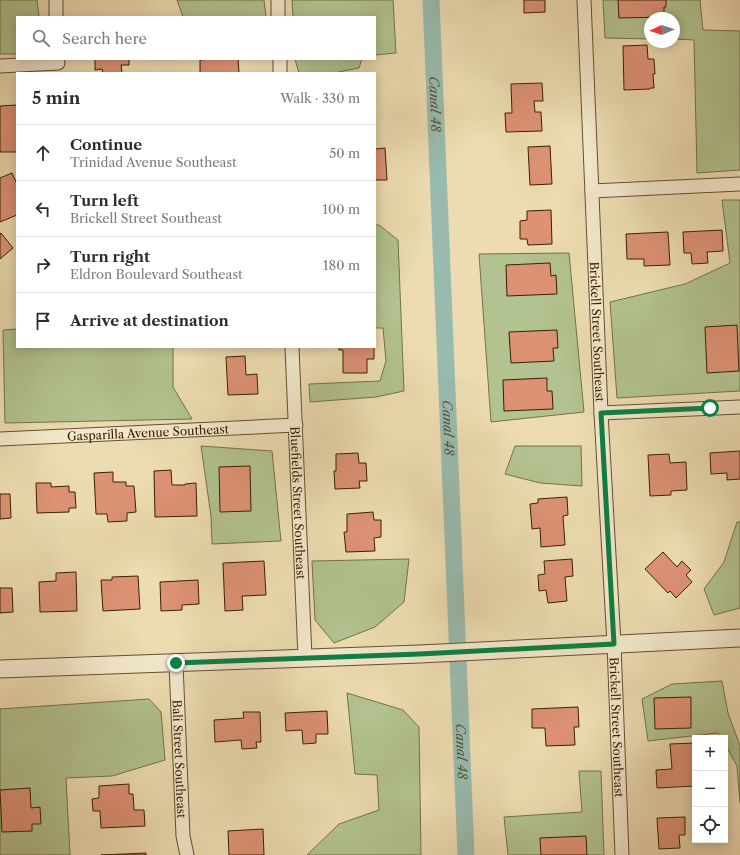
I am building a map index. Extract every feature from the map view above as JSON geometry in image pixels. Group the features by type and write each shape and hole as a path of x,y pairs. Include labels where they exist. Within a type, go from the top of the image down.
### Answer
{"street":[{"path":"56,0 56,16"},
{"path":"278,0 278,16"},
{"name":"Brickell Street Southeast","path":"584,0 601,413 614,644 622,855"},
{"path":"280,60 280,72"},
{"path":"0,66 58,65"},
{"path":"592,191 740,184"},
{"name":"Bluefields Street Southeast","path":"292,348 305,658"},
{"path":"601,413 740,407"},
{"name":"Gasparilla Avenue Southeast","path":"0,439 296,424"},
{"path":"0,669 420,654 740,638"},
{"name":"Bali Street Southeast","path":"176,663 183,836 187,855"}],"green space":[{"path":"0,0 37,0 39,16 16,16 16,54 0,54"},
{"path":"177,0 264,0 266,16 183,16"},
{"path":"292,0 393,0 396,53 376,55 376,16 293,16"},
{"path":"603,0 700,0 703,30 740,31 740,170 697,173 694,40 680,39 680,12 644,12 644,39 605,38"},
{"path":"295,60 362,60 359,68 339,72 299,72"},
{"path":"722,200 740,200 740,391 617,398 610,302 685,284 730,263"},
{"path":"376,225 379,225 398,240 404,391 376,397 310,402 309,384 380,381 386,361 383,328 376,328"},
{"path":"569,253 584,412 491,422 479,254"},
{"path":"16,329 16,348 173,348 173,387 192,419 5,423 3,330"},
{"path":"201,446 272,451 281,541 212,544 211,516"},
{"path":"515,446 581,446 582,486 540,483 505,474"},
{"path":"737,522 740,522 740,608 714,615 704,589 724,562"},
{"path":"409,559 404,602 375,627 334,643 315,620 312,561"},
{"path":"722,681 728,713 740,746 740,803 737,766 728,750 728,735 719,735 718,733 648,741 642,699 672,684"},
{"path":"347,693 403,710 419,727 421,855 307,855 339,824 379,810 377,775 355,774"},
{"path":"149,699 161,712 165,760 112,776 66,778 70,855 0,855 0,709"},
{"path":"579,771 601,771 604,855 508,855 504,817 582,812"}],"building":[{"path":"524,0 545,0 545,12 524,13"},
{"path":"618,0 666,0 664,12 644,12 644,17 619,18"},
{"path":"644,45 644,48 647,48 648,59 654,59 654,88 624,90 623,46"},
{"path":"95,60 129,60 129,65 121,65 122,72 103,72 102,69 95,70"},
{"path":"200,60 238,60 239,72 200,72"},
{"path":"542,83 543,101 534,101 535,112 541,112 542,131 506,132 505,113 512,113 511,84"},
{"path":"16,105 16,152 0,152 0,106"},
{"path":"550,146 552,184 530,185 528,147"},
{"path":"385,148 387,180 376,180 376,149"},
{"path":"12,173 16,182 16,215 0,222 0,178"},
{"path":"551,210 552,244 528,245 527,239 520,239 520,221 527,220 527,211"},
{"path":"722,230 723,251 707,252 708,263 692,264 691,253 684,253 683,232"},
{"path":"668,232 670,265 644,266 644,259 627,259 626,234"},
{"path":"1,233 13,248 0,259 0,234"},
{"path":"550,263 551,276 556,275 557,294 507,296 506,265"},
{"path":"737,325 739,371 707,373 705,327"},
{"path":"557,330 558,348 553,348 554,361 511,363 509,332"},
{"path":"339,348 374,348 374,359 367,359 367,373 343,373 343,350 339,350"},
{"path":"245,356 246,375 257,374 258,394 228,395 226,357"},
{"path":"547,378 547,391 552,391 553,409 504,411 503,380"},
{"path":"740,451 740,479 727,480 727,473 711,474 710,453"},
{"path":"358,453 359,463 366,463 367,481 359,481 360,488 335,489 334,471 336,471 336,454"},
{"path":"669,454 670,463 686,462 687,490 671,491 671,495 650,496 648,455"},
{"path":"250,466 251,511 220,512 219,467"},
{"path":"171,470 172,485 196,483 197,516 155,517 154,471"},
{"path":"113,472 113,482 126,482 126,486 134,486 136,512 127,513 127,521 108,522 107,514 96,514 94,473"},
{"path":"36,483 51,483 51,487 69,486 69,492 75,492 76,508 69,508 69,512 37,513"},
{"path":"0,494 10,494 11,518 0,519"},
{"path":"567,497 568,515 563,516 565,545 541,547 540,528 532,529 530,504 538,503 538,499"},
{"path":"373,512 374,520 381,520 381,537 374,538 375,551 346,552 344,532 347,532 347,514"},
{"path":"663,552 677,567 682,561 691,570 686,575 692,582 676,598 670,591 668,593 645,569"},
{"path":"572,559 573,576 565,577 567,601 548,603 546,590 539,591 538,575 545,574 544,561"},
{"path":"264,561 266,595 242,596 243,610 225,611 223,563"},
{"path":"76,572 77,611 40,612 39,582 56,581 56,573"},
{"path":"138,576 140,609 103,611 101,580 112,580 112,577"},
{"path":"198,580 199,604 182,605 182,610 161,611 160,582"},
{"path":"0,588 12,588 13,612 0,613"},
{"path":"691,697 691,728 655,729 654,698"},
{"path":"578,707 579,727 574,727 575,745 546,746 545,728 532,728 532,709"},
{"path":"327,711 328,734 316,734 316,743 303,744 302,730 286,731 285,713"},
{"path":"243,712 260,712 261,742 256,742 257,748 242,749 241,740 215,742 214,720 244,718"},
{"path":"692,743 692,786 657,788 656,770 672,769 670,744"},
{"path":"129,784 129,794 133,794 134,810 144,810 145,826 101,828 100,811 93,811 92,799 99,798 99,786"},
{"path":"30,788 31,808 40,807 41,824 32,824 32,831 2,832 0,790"},
{"path":"685,817 685,835 679,835 680,848 659,849 657,818"},
{"path":"263,829 264,855 229,855 228,831"},
{"path":"586,836 587,855 541,855 540,838"},
{"path":"146,853 146,855 101,855"}],"waterway":[{"name":"Canal 48","path":"431,0 466,855"}],"route":[{"path":"176,663 420,654 614,644 601,413 710,408"}]}
